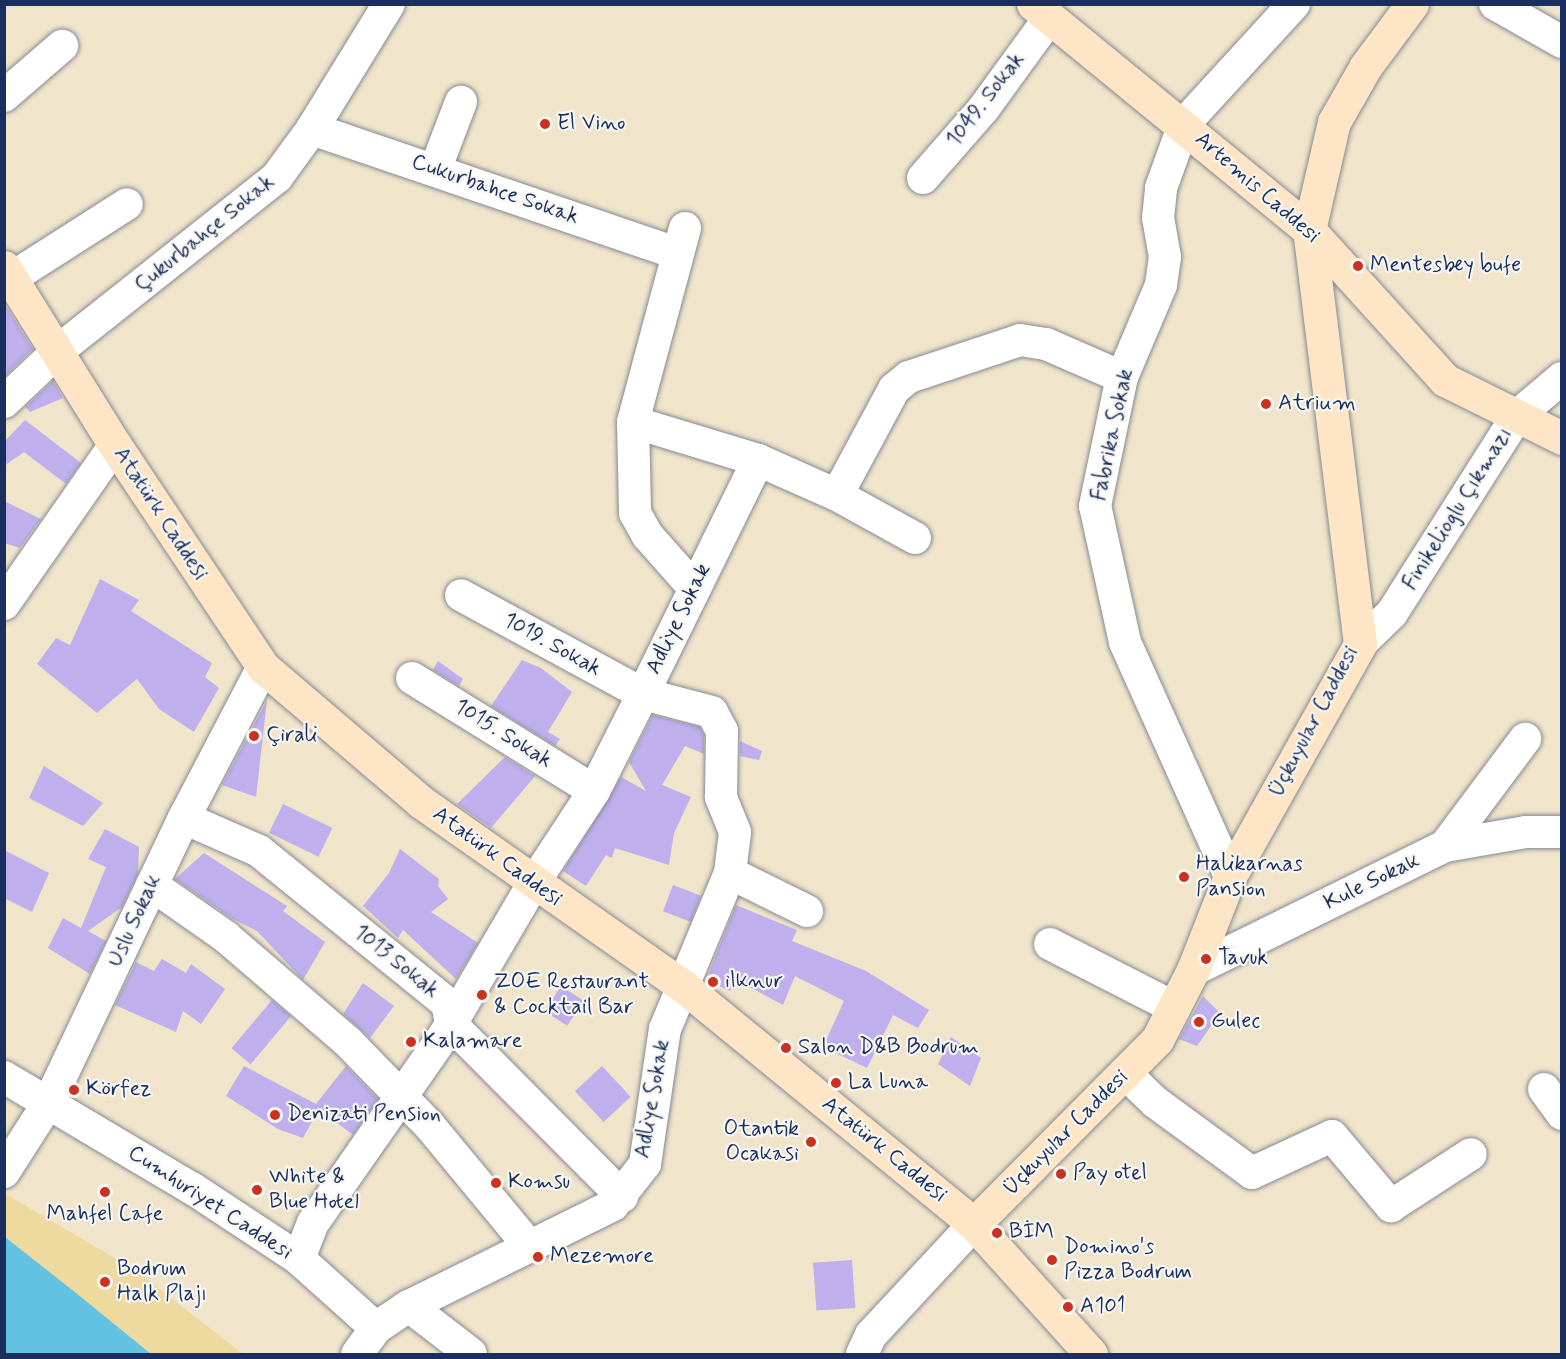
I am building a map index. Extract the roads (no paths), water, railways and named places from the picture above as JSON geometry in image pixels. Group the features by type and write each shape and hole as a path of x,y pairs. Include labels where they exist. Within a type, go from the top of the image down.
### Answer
{"street":[{"name":"Çukurbahçe Sokak","path":"4,402 59,350 277,177 312,129 389,4"},
{"path":"1184,124 1294,4"},
{"name":"Üçkuyular Caddesi","path":"974,1224 1126,1075 1157,1040 1193,970 1230,876 1360,644 1309,230 1334,122 1366,66 1412,4"},
{"path":"1495,4 1562,42"},
{"name":"Artemis Caddesi","path":"1040,12 1184,124 1309,230 1445,380 1562,438"},
{"name":"1049. Sokak","path":"923,178 984,108 1040,12"},
{"path":"4,96 62,46"},
{"path":"435,170 461,102"},
{"name":"Fabrika Sokak","path":"1184,124 1161,188 1158,218 1165,257 1161,285 1122,377 1095,506 1125,642 1230,876"},
{"name":"Cukurbahce Sokak","path":"312,129 435,170 681,241 633,422 635,513 648,536 694,588"},
{"path":"9,272 127,204"},
{"name":"Atatürk Caddesi","path":"9,272 59,350 115,445 263,667 421,802 533,884 683,986 974,1224 1091,1354"},
{"path":"837,495 894,389 909,377 1020,340 1046,344 1122,377"},
{"name":"Finikelioglu Çıkmazı","path":"1360,644 1392,613 1517,416 1562,378"},
{"path":"633,422 758,460 837,495 915,538"},
{"path":"4,604 115,445"},
{"name":"Adliye Sokak","path":"376,1329 409,1306 477,1276 529,1246 614,1205 645,1164 665,1029 730,873 735,832 721,797 722,731 712,712 643,694 758,460"},
{"name":"1019. Sokak","path":"461,595 643,694"},
{"name":"Uslu Sokak","path":"4,1173 49,1102 184,818 263,667"},
{"name":"1015. Sokak","path":"412,678 594,791"},
{"path":"299,1259 313,1223 451,1024 533,884 594,791 643,694"},
{"path":"1445,846 1525,739"},
{"name":"1013 Sokak","path":"184,818 259,851 447,1003 451,1024 622,1196"},
{"name":"Kule Sokak","path":"1193,970 1445,846 1526,832 1562,832"},
{"path":"730,873 807,911"},
{"path":"152,885 226,937 348,1042 401,1093 529,1246"},
{"path":"1050,944 1175,1008"},
{"path":"1126,1075 1155,1102 1252,1173 1332,1136 1391,1206 1472,1154"},
{"name":"Cumhuriyet Caddesi","path":"4,1077 49,1102 299,1259 376,1329"},
{"path":"1544,1089 1562,1114"},
{"path":"862,1354 871,1335 974,1224"},
{"path":"409,1306 471,1354"},
{"path":"357,1354 376,1329"}],"water":[{"path":"5,1237 76,1293 151,1354 5,1354"}],"place":[{"name":"El Vino","path":"545,124"},
{"name":"Mentesbey bufe","path":"1358,266"},
{"name":"Atrium","path":"1266,404"},
{"name":"Çirali","path":"254,736"},
{"name":"Halikarnas Pansion","path":"1184,877"},
{"name":"Tavuk","path":"1206,959"},
{"name":"ilknur","path":"713,982"},
{"name":"ZOE Restaurant & Cocktail Bar","path":"482,995"},
{"name":"Gulec","path":"1199,1022"},
{"name":"Kalamare","path":"411,1042"},
{"name":"Salon D&B Bodrum","path":"786,1048"},
{"name":"La Luna","path":"836,1083"},
{"name":"Körfez","path":"74,1090"},
{"name":"Denizati Pension","path":"275,1115"},
{"name":"Otantik Ocakasi","path":"811,1142"},
{"name":"Pay otel","path":"1061,1174"},
{"name":"Komsu","path":"496,1183"},
{"name":"White & Blue Hotel","path":"257,1190"},
{"name":"Mahfel Cafe","path":"105,1192"},
{"name":"BİM","path":"997,1233"},
{"name":"Mezemore","path":"538,1257"},
{"name":"Domino's Pizza Bodrum","path":"1052,1260"},
{"name":"Bodrum Halk Plajı","path":"105,1282"},
{"name":"A101","path":"1068,1307"}]}
